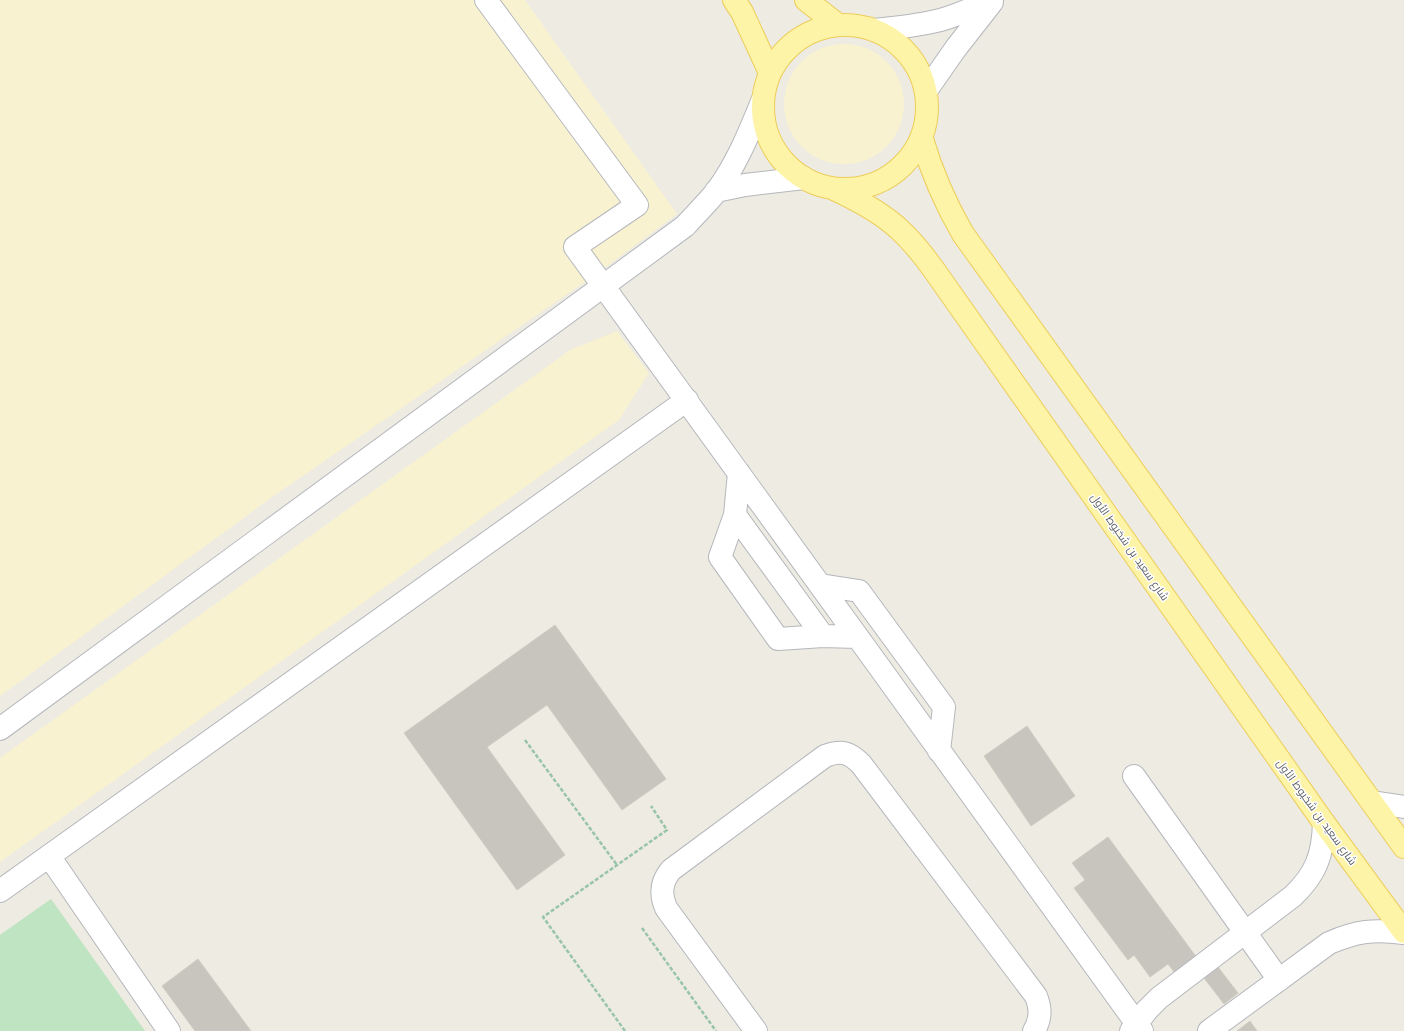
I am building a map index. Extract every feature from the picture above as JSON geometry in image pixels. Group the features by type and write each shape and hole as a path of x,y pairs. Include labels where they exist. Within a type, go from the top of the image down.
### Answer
{"main road":[{"path":"734,0 742,12 770,73"},
{"path":"806,0 838,25"},
{"path":"838,25 856,25 874,30 898,44 916,65 926,91 927,115 922,139 910,158 894,173 882,180 854,188 832,188 804,178 786,164 772,145 764,122 763,99 765,86 770,73 781,55 797,40 816,30 838,25"},
{"path":"922,139 938,188 962,234 1404,847"},
{"name":"شارع سعيد بن شخبوط الأول","path":"832,188 856,199 879,213 900,230 918,249 962,309 1324,823 1404,933"}],"street":[{"path":"486,0 637,205 575,247 820,585 1136,1028 1159,998 1293,896 1305,884 1314,871 1320,856 1324,840 1324,823"},
{"path":"874,30 905,27 936,21 992,0"},
{"path":"926,91 992,0"},
{"path":"0,729 685,226 716,191 735,162 750,132 763,99"},
{"path":"716,191 745,185 804,178"},
{"path":"0,891 687,400"},
{"path":"739,473 735,515 720,557 778,639 823,636 857,637"},
{"path":"735,515 823,636"},
{"path":"820,585 859,591 944,707 939,751"},
{"path":"756,1031 666,908 663,900 663,883 671,870 824,756 834,753 844,753 854,757 861,764 1036,996 1040,1005 1040,1014 1039,1024 1034,1031"},
{"path":"1134,776 1279,980"},
{"path":"1372,802 1404,807"},
{"path":"49,856 169,1031"},
{"path":"1209,1031 1329,943 1366,931 1404,933"}],"path":[{"path":"525,740 617,865"},
{"path":"625,1031 543,917 667,830 651,806"},
{"path":"642,928 716,1031"}],"green space":[{"path":"51,899 145,1031 0,1031 0,935"}],"sand":[{"path":"0,0 525,0 677,214 595,275 275,495 0,696"},
{"path":"844,44 867,48 887,61 900,81 904,104 900,127 887,147 867,160 844,164 821,160 801,147 788,127 784,104 788,81 801,61 821,48"},
{"path":"617,331 649,373 619,420 0,862 0,758 570,350"}],"building":[{"path":"555,625 666,779 622,810 547,705 487,747 565,855 517,890 404,733"},
{"path":"1027,726 1075,796 1031,826 984,756"},
{"path":"1108,837 1200,962 1178,977 1168,964 1150,977 1134,955 1128,960 1074,888 1085,880 1072,863"},
{"path":"198,959 251,1031 195,1031 162,986"},
{"path":"1218,967 1238,993 1224,1004 1204,978"},
{"path":"1250,1021 1257,1031 1237,1031"}]}
